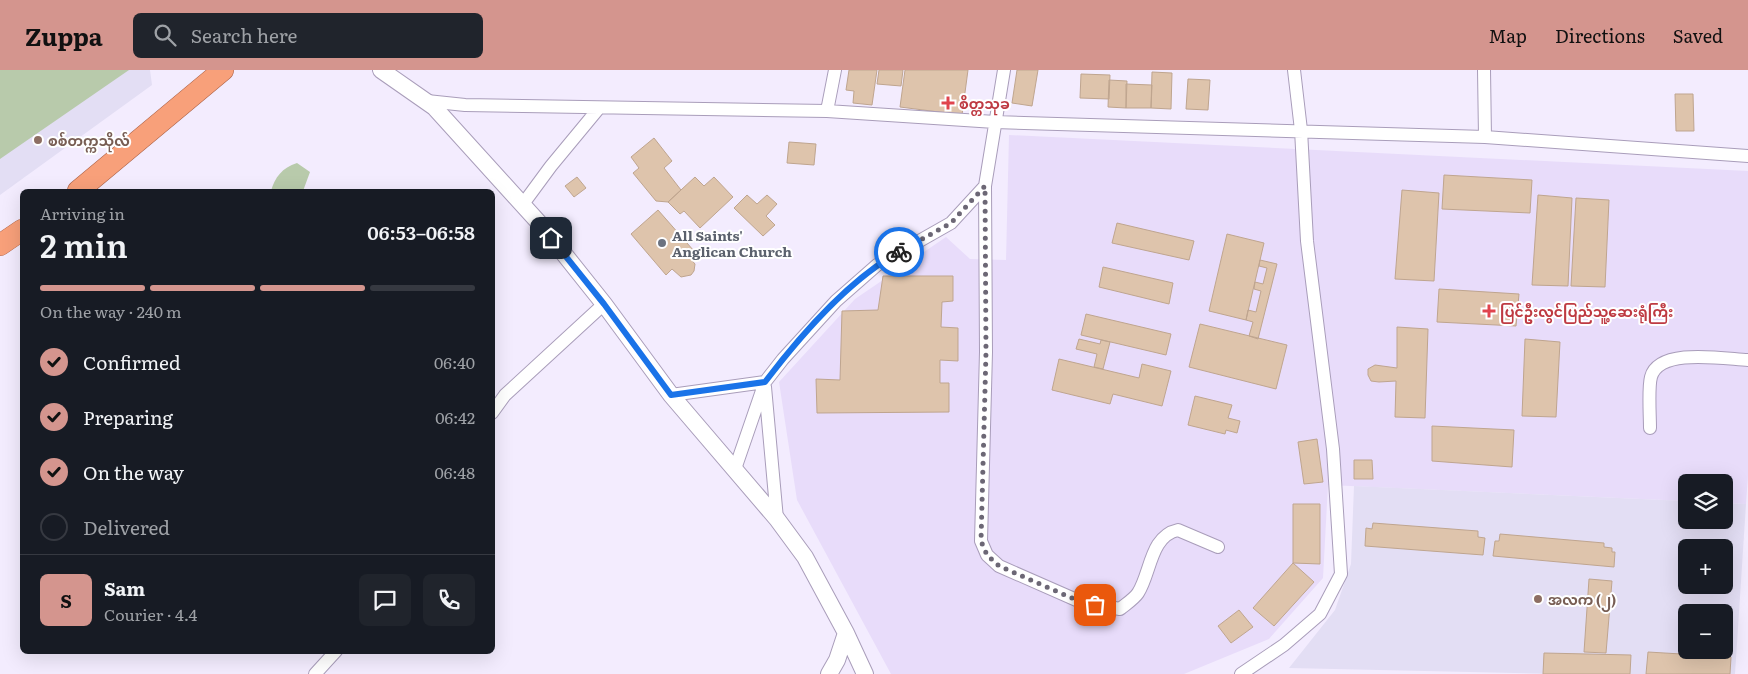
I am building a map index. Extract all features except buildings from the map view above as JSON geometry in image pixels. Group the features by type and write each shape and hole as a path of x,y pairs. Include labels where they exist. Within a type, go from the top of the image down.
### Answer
{"highway":[{"path":"80,189 223,70"},
{"path":"0,245 20,231"}],"street":[{"path":"381,70 427,101 523,204 604,304 671,395 777,519 806,557 865,674"},
{"path":"827,111 835,70"},
{"path":"1004,70 985,186 986,352 981,541 987,555 999,566 1081,602 1120,609 1138,594 1162,538 1172,531 1178,530 1218,547"},
{"path":"1241,674 1284,645 1320,614 1340,574 1332,449 1307,242 1301,130 1294,70"},
{"path":"1484,70 1485,137"},
{"path":"427,101 465,106 827,111 995,122 1485,137 1748,156"},
{"path":"523,204 551,166 599,108"},
{"path":"735,469 765,382 783,359 836,302 877,265 951,223 985,186"},
{"path":"495,409 505,395 604,304"},
{"path":"1650,428 1651,376 1657,368 1668,360 1681,357 1748,360"},
{"path":"671,395 765,382"},
{"path":"765,382 777,519"},
{"path":"829,674 837,660 846,633"},
{"path":"315,674 333,654"}],"shaded area":[{"name":"စစ်‌တက္ကသိုလ်","path":"0,70 150,70 152,85 0,195"},
{"path":"1009,135 1748,171 1748,476 1746,504 1733,503 1733,474 1678,474 1678,501 1328,485 1323,578 1269,639 1184,674 891,674 797,500 779,382 855,299 946,237 970,259 1006,260"},
{"path":"1354,486 1678,501 1678,529 1733,529 1733,503 1746,504 1735,674 1555,674 1289,668 1335,610 1351,564"}],"green space":[{"path":"0,70 129,70 0,159"},
{"path":"297,163 310,172 304,189 272,189 280,174"}],"way so far":[{"path":"899,252 951,223 985,186 986,352 981,541 987,555 999,566 1044,587 1081,602 1095,605"}],"place":[{"name":"စိတ္တသုခ","path":"948,103"},
{"name":"စစ်‌တက္ကသိုလ်","path":"38,140"},
{"name":"All Saints' Anglican Church","path":"662,243"},
{"name":"ပြင်ဦးလွင်ပြည်သူ့ဆေးရုံကြီး","path":"1489,311"},
{"name":"အလက (၂)","path":"1538,599"}],"route":[{"path":"551,238 604,304 671,395 765,382 783,359 836,302 877,265 899,252"}]}
